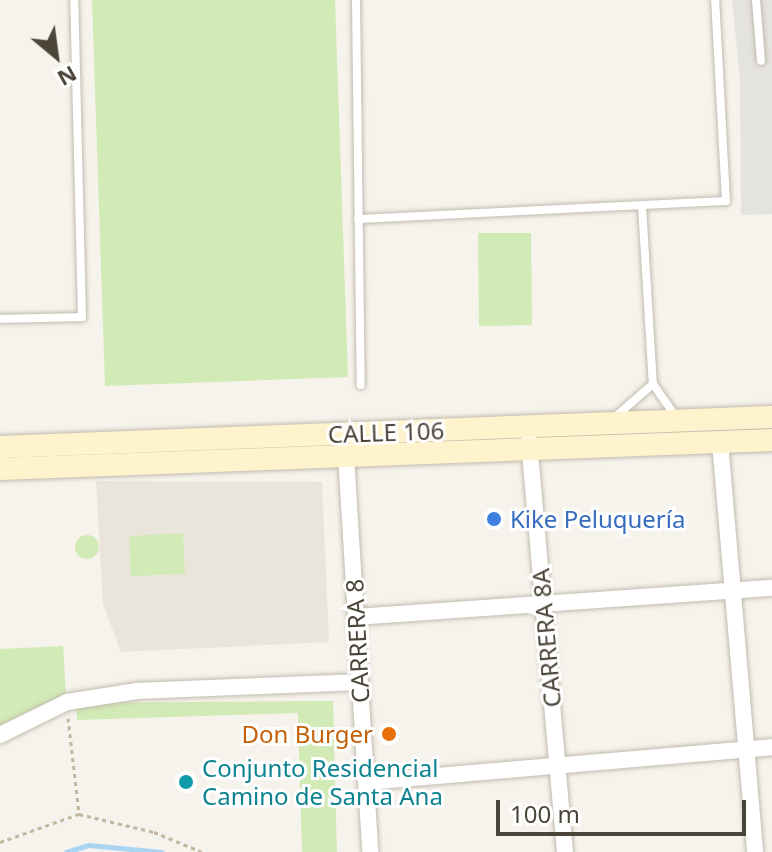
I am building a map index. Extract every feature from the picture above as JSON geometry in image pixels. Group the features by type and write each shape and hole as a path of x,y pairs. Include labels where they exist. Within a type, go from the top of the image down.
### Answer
{"main road":[{"name":"CALLE 106","path":"0,447 772,417"},
{"name":"CALLE 106","path":"0,469 772,440"}],"street":[{"name":"CARRERA 8A","path":"519,427 530,448 565,852"},
{"name":"CARRERA 8","path":"355,433 346,455 370,852"},
{"path":"720,442 755,852"},
{"path":"356,617 772,588"},
{"path":"0,735 67,702 137,691 359,682"},
{"path":"366,782 772,747"}],"lane":[{"path":"0,319 82,317 74,0"},
{"path":"356,0 361,385"},
{"path":"358,219 726,201 715,0"},
{"path":"756,0 761,61"},
{"path":"642,206 653,384 679,421"},
{"path":"607,423 653,384"}],"path":[{"path":"67,702 79,814"},
{"path":"0,842 79,814 154,832 202,852"}],"shaded area":[{"path":"732,0 772,0 772,214 741,215 740,81"},
{"path":"96,481 322,482 329,642 121,652 103,604"}],"green space":[{"path":"92,0 335,0 348,377 105,386"},
{"path":"478,233 531,233 532,325 479,326"},
{"path":"183,533 185,574 131,576 129,536"},
{"path":"87,535 96,538 99,547 96,556 87,559 78,556 75,547 78,538"},
{"path":"63,646 66,695 0,727 0,649"},
{"path":"333,701 337,852 302,852 298,713 77,720 76,703"}],"waterway":[{"path":"66,852 89,845 162,852"}],"place":[{"name":"Kike Peluquería","path":"494,519"},
{"name":"Don Burger","path":"389,734"},
{"name":"Conjunto Residencial Camino de Santa Ana","path":"186,782"}]}
